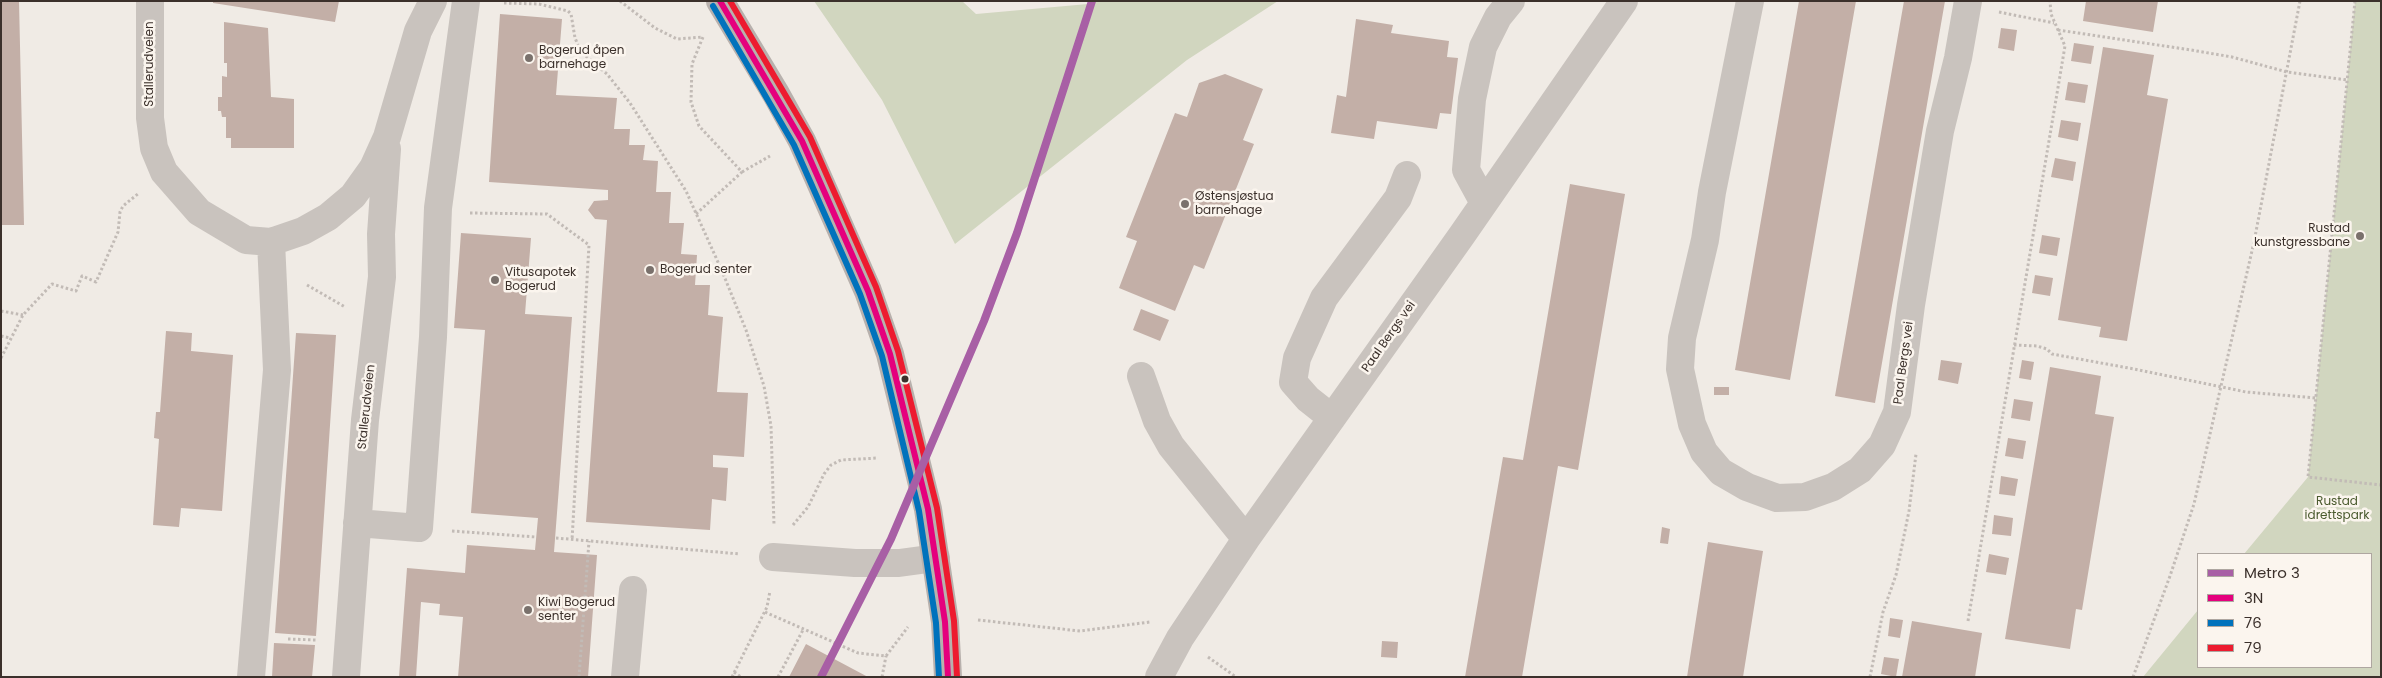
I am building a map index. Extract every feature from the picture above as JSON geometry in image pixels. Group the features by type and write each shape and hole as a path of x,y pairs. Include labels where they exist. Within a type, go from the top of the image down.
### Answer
{"main road":[{"path":"720,1 802,141 868,291 890,354 928,508 945,622 948,677"}],"street":[{"name":"Stallerudveien","path":"150,1 150,118 154,148 164,172 199,212 271,254 328,217 353,196 373,168 387,137 418,31 433,1"},
{"path":"357,523 419,528 433,337 438,212 466,1"},
{"path":"1484,203 1466,170 1472,99 1483,47 1498,17 1511,1"},
{"name":"Paal Bergs vei","path":"1159,677 1180,638 1246,539 1484,203 1624,1"},
{"name":"Paal Bergs vei","path":"1750,1 1712,192 1705,240 1682,338 1680,369 1692,424 1704,452 1722,472 1747,487 1777,498 1805,497 1833,487 1860,470 1882,445 1897,412 1940,131 1958,58 1968,1"},
{"name":"Stallerudveien","path":"346,677 365,420 382,277 381,234 387,137"},
{"path":"1332,418 1308,400 1293,382 1297,358 1324,298 1398,198 1408,175"},
{"path":"251,677 277,370 271,254"},
{"path":"1141,376 1157,421 1171,446 1246,539"},
{"path":"773,557 855,563 899,563 936,558"},
{"path":"625,677 633,590"}],"path":[{"path":"620,1 655,28 677,39 703,37 692,64 691,102 699,126 742,172"},
{"path":"1968,621 2064,46 2054,23 2050,1"},
{"path":"2133,677 2194,504 2252,251 2300,1"},
{"path":"2355,1 2308,477 2381,485"},
{"path":"504,3 547,5 563,8 571,14 577,46 581,52 607,74 630,104 679,179 739,313 764,386 771,426 775,508 772,583 764,612 732,677"},
{"path":"2000,12 2054,23"},
{"path":"2057,30 2212,53 2287,72 2347,80"},
{"path":"696,214 742,172 770,156"},
{"path":"1,358 23,315 52,284 76,291 82,276 96,282 118,232 120,212 123,206 142,191"},
{"path":"438,212 546,214 589,244 572,540"},
{"path":"271,254 348,308 376,334"},
{"path":"1,311 23,315"},
{"path":"1,336 10,338"},
{"path":"2014,345 2037,346 2047,349 2052,354 2220,387 2264,394 2316,398"},
{"path":"1870,677 1883,612 1896,575 1909,511 1917,449 1916,424 1897,412"},
{"path":"773,557 808,506 824,474 831,465 841,460 878,458"},
{"path":"419,528 536,537"},
{"path":"556,538 773,557"},
{"path":"579,677 588,541"},
{"path":"764,612 858,654 886,656"},
{"path":"977,620 1080,631 1151,622 1156,624"},
{"path":"882,677 886,656 908,627"},
{"path":"778,677 803,630"},
{"path":"1201,651 1236,677"},
{"path":"734,672 741,677"}],"green space":[{"path":"814,1 962,1 976,14 1088,4 1089,1 1278,1 1187,60 955,244 882,100"},
{"name":"Rustad idrettspark","path":"2355,1 2381,1 2381,677 2143,677 2197,611 2197,668 2372,668 2372,553 2245,553 2308,477"}],"building":[{"path":"1,1 19,1 24,225 1,225"},
{"path":"213,1 339,1 335,22 213,3"},
{"path":"1799,1 1856,1 1790,380 1735,370"},
{"path":"1904,1 1945,1 1875,403 1835,396"},
{"path":"2086,1 2158,1 2153,32 2083,21"},
{"name":"Bogerud senter","path":"500,14 562,19 556,95 617,98 614,129 630,129 629,145 645,145 643,160 658,161 656,192 671,192 669,223 684,223 681,254 697,255 695,285 710,285 708,315 723,317 717,392 748,393 744,457 713,455 713,467 728,468 726,501 712,499 710,530 586,522 607,220 595,219 588,210 594,201 608,200 608,190 489,182"},
{"path":"1356,19 1393,25 1391,33 1449,41 1447,57 1458,58 1451,114 1440,113 1437,129 1377,121 1374,139 1331,133 1337,95 1346,97"},
{"path":"224,22 268,28 271,97 294,99 294,148 231,148 231,138 226,138 226,117 222,117 221,111 218,111 218,97 222,97 222,76 227,77 227,63 224,63"},
{"path":"2001,28 2017,30 2014,51 1998,48"},
{"path":"2074,43 2094,46 2091,64 2071,61"},
{"path":"2103,47 2154,55 2147,95 2168,99 2127,341 2099,337 2101,327 2058,320"},
{"path":"1225,74 1263,89 1243,140 1254,144 1204,269 1194,265 1175,311 1119,288 1137,241 1126,237 1175,113 1187,117 1199,83"},
{"path":"2068,82 2088,85 2085,103 2065,100"},
{"path":"2061,120 2081,123 2078,141 2058,137"},
{"path":"2055,158 2076,162 2073,181 2051,177"},
{"path":"1570,184 1625,194 1578,470 1558,466 1522,677 1465,677 1503,457 1523,460"},
{"path":"461,233 531,238 525,314 572,317 554,552 597,555 588,677 458,677 463,617 439,615 440,604 421,602 416,677 399,677 407,568 465,573 467,545 535,550 538,518 471,513 485,330 454,328"},
{"path":"2042,235 2060,238 2057,256 2039,253"},
{"path":"2035,275 2053,278 2050,296 2032,293"},
{"path":"1141,309 1169,320 1160,341 1133,330"},
{"path":"166,331 192,333 191,351 233,355 222,511 181,508 179,527 153,525 159,439 154,438 156,412 160,412"},
{"path":"296,333 336,335 316,636 275,633"},
{"path":"1941,360 1962,363 1958,384 1938,380"},
{"path":"2022,360 2034,362 2031,380 2019,378"},
{"path":"2050,367 2101,376 2095,414 2114,417 2082,610 2076,609 2070,649 2005,639"},
{"path":"1714,387 1729,387 1729,395 1714,395"},
{"path":"2014,399 2033,402 2030,421 2011,418"},
{"path":"2008,438 2026,441 2023,459 2005,456"},
{"path":"2001,476 2018,479 2015,496 1999,494"},
{"path":"1994,515 2013,518 2011,536 1992,534"},
{"path":"1662,527 1670,529 1668,544 1660,543"},
{"path":"1708,542 1763,551 1743,677 1687,677"},
{"path":"1989,554 2009,558 2006,575 1986,572"},
{"path":"1890,618 1903,620 1900,638 1888,636"},
{"path":"1912,621 1982,633 1975,677 1902,677"},
{"path":"1382,641 1398,642 1397,658 1381,657"},
{"path":"274,643 315,645 312,677 272,677"},
{"path":"806,644 868,677 789,677"},
{"path":"1884,657 1899,659 1896,677 1881,674"}],"metro line":[{"name":"3","path":"821,677 891,539 984,321 1017,233 1092,1"}],"transit line":[{"name":"3N","path":"720,1 802,141 868,291 890,354 928,509 945,622 948,677"},
{"name":"79","path":"730,1 810,137 876,287 898,351 937,508 954,621 957,677"},
{"name":"76","path":"713,6 794,145 860,294 882,356 919,511 936,623 939,677"}],"place":[{"name":"Bogerud åpen barnehage","path":"529,58"},
{"name":"Østensjøstua barnehage","path":"1185,204"},
{"name":"Rustad kunstgressbane","path":"2360,236"},
{"name":"Bogerud senter","path":"650,270"},
{"name":"Vitusapotek Bogerud","path":"495,280"},
{"name":"Kiwi Bogerud senter","path":"528,610"}]}
